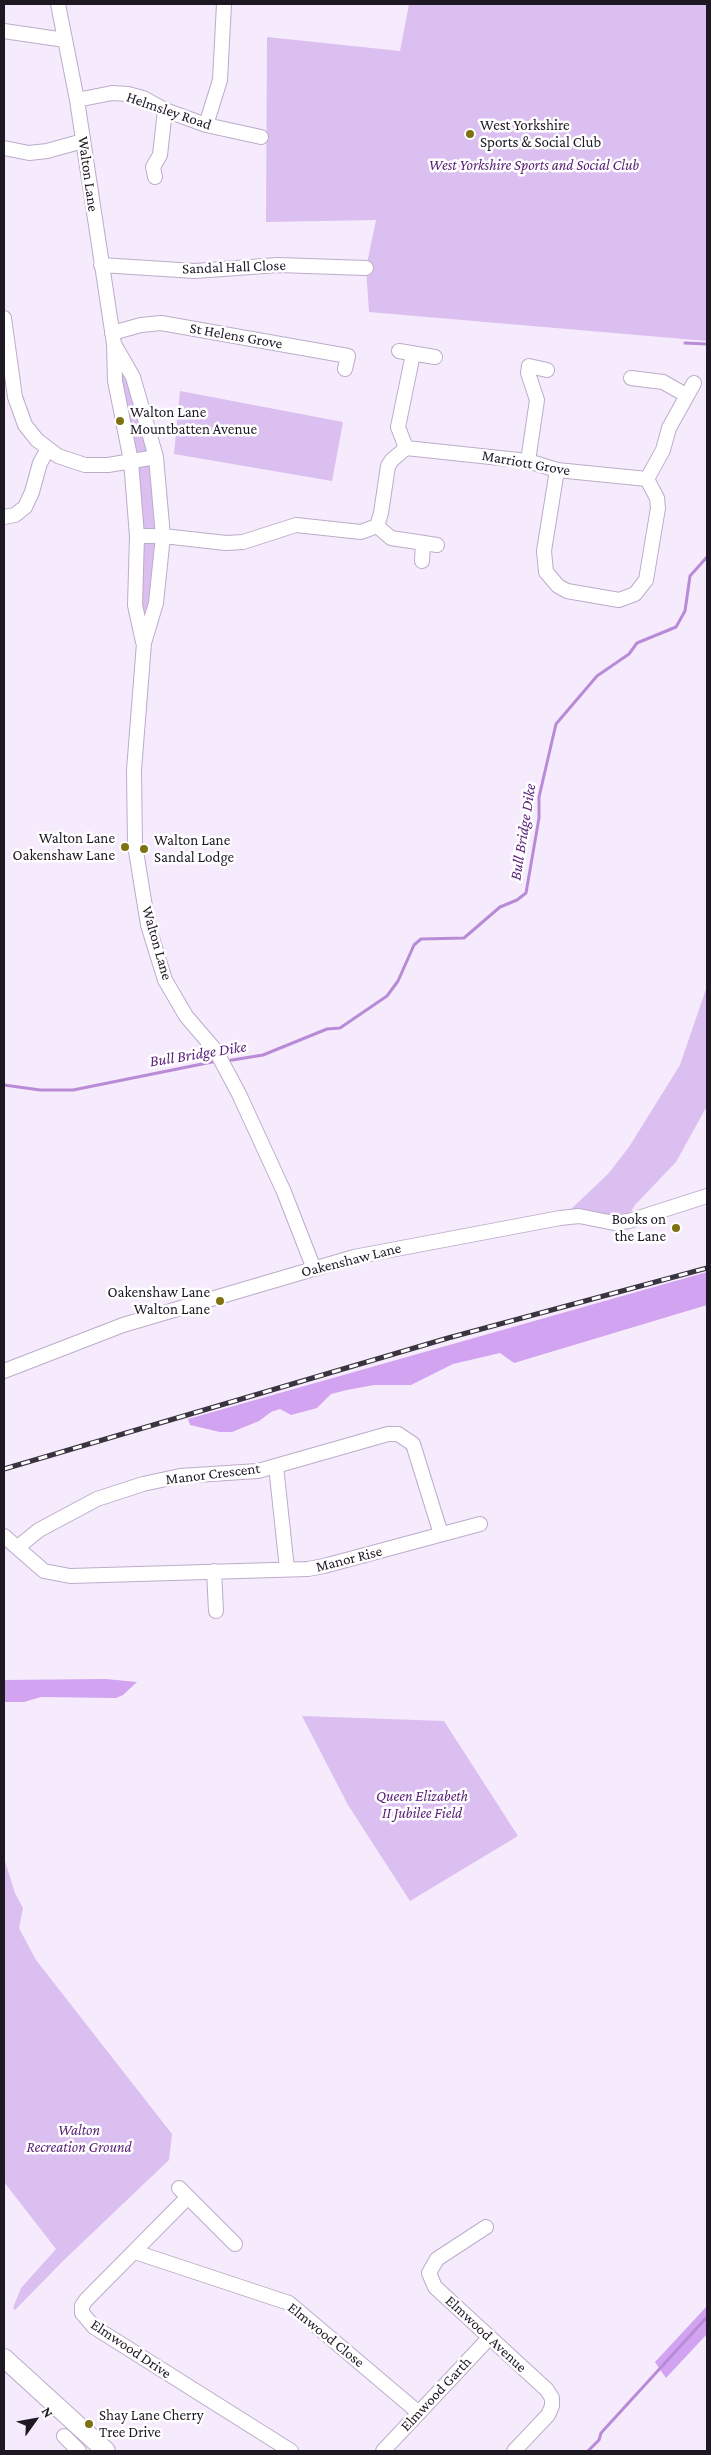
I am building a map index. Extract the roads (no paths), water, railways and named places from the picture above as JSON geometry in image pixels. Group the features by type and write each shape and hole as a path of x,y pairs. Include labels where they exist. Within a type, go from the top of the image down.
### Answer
{"main road":[{"path":"4,2358 106,2451"}],"street":[{"name":"Walton Lane","path":"58,4 77,100 113,338 115,381 130,461 137,536 135,605 144,643"},
{"path":"206,125 220,80 224,4"},
{"path":"4,31 65,40"},
{"name":"Helmsley Road","path":"77,100 104,94 128,94 143,98 165,110 206,125 261,137"},
{"path":"155,178 153,167 160,154 165,110"},
{"path":"4,148 30,153 47,151 83,140"},
{"name":"Sandal Hall Close","path":"101,265 195,271 278,265 366,268"},
{"path":"4,318 9,398 25,425 48,449 72,462 85,465 108,465 156,457"},
{"name":"St Helens Grove","path":"113,338 141,325 161,323 348,356 345,368"},
{"name":"Walton Lane","path":"113,338 133,377 156,457 163,536 156,603 144,643 134,780 135,845 148,925 165,980 186,1016 222,1062 284,1192 314,1268"},
{"path":"377,526 381,513 388,466 406,448 398,428 406,352 435,357"},
{"path":"528,461 537,400 528,373 529,366 547,370"},
{"path":"556,470 544,551 546,572 558,586 567,591 618,600 635,594 646,580 658,508 657,498 647,479 663,450 669,428 690,389 663,382 631,378"},
{"name":"Marriott Grove","path":"406,448 528,461 556,470 647,479"},
{"path":"4,517 15,514 25,507 32,492 40,464 48,449"},
{"path":"137,536 163,536 226,543 243,542 296,525 352,532 361,532 377,526"},
{"path":"377,526 391,538 437,545"},
{"path":"422,561 423,543"},
{"name":"Oakenshaw Lane","path":"4,1372 123,1325 354,1257 538,1221 579,1216 614,1223 629,1221 707,1196"},
{"name":"Manor Crescent","path":"18,1547 39,1530 97,1500 143,1484 180,1476 242,1473 276,1466 388,1434 398,1434 413,1444 418,1454 441,1534"},
{"path":"276,1466 287,1569"},
{"name":"Manor Rise","path":"4,1536 44,1571 56,1575 70,1576 287,1569 324,1566 480,1524"},
{"path":"214,1571 216,1611"},
{"name":"Elmwood Drive","path":"235,2244 184,2192 135,2252 86,2300 82,2309 84,2316 94,2327 291,2451"},
{"name":"Elmwood Avenue","path":"489,2226 437,2260 429,2273 435,2286 547,2390 552,2398 552,2406 548,2414 514,2451"},
{"name":"Elmwood Close","path":"135,2252 289,2303 418,2413"},
{"name":"Elmwood Garth","path":"382,2451 490,2338"},
{"path":"64,2436 79,2451"}],"waterway":[{"path":"685,343 707,344"},
{"name":"Bull Bridge Dike","path":"226,1061 263,1055 327,1029 340,1028 387,996 398,981 414,945 421,939 464,938 500,907 517,900 526,893 539,818 539,797 556,724 597,676 629,654 637,643 676,627 685,611 690,576 707,557"},
{"name":"Bull Bridge Dike","path":"4,1085 40,1090 73,1090 217,1061"},
{"path":"588,2451 599,2440 601,2433 707,2317"}],"railway":[{"path":"4,1469 448,1338 707,1268"}],"place":[{"name":"West Yorkshire Sports & Social Club","path":"470,134"},
{"name":"Walton Lane Mountbatten Avenue","path":"120,421"},
{"name":"Walton Lane Oakenshaw Lane","path":"125,847"},
{"name":"Walton Lane Sandal Lodge","path":"144,849"},
{"name":"Books on the Lane","path":"676,1228"},
{"name":"Oakenshaw Lane Walton Lane","path":"220,1301"},
{"name":"Shay Lane Cherry Tree Drive","path":"89,2424"}],"park label":[{"name":"West Yorkshire Sports and Social Club","path":"534,165"},
{"name":"Queen Elizabeth II Jubilee Field","path":"422,1804"},
{"name":"Walton Recreation Ground","path":"79,2138"}]}
